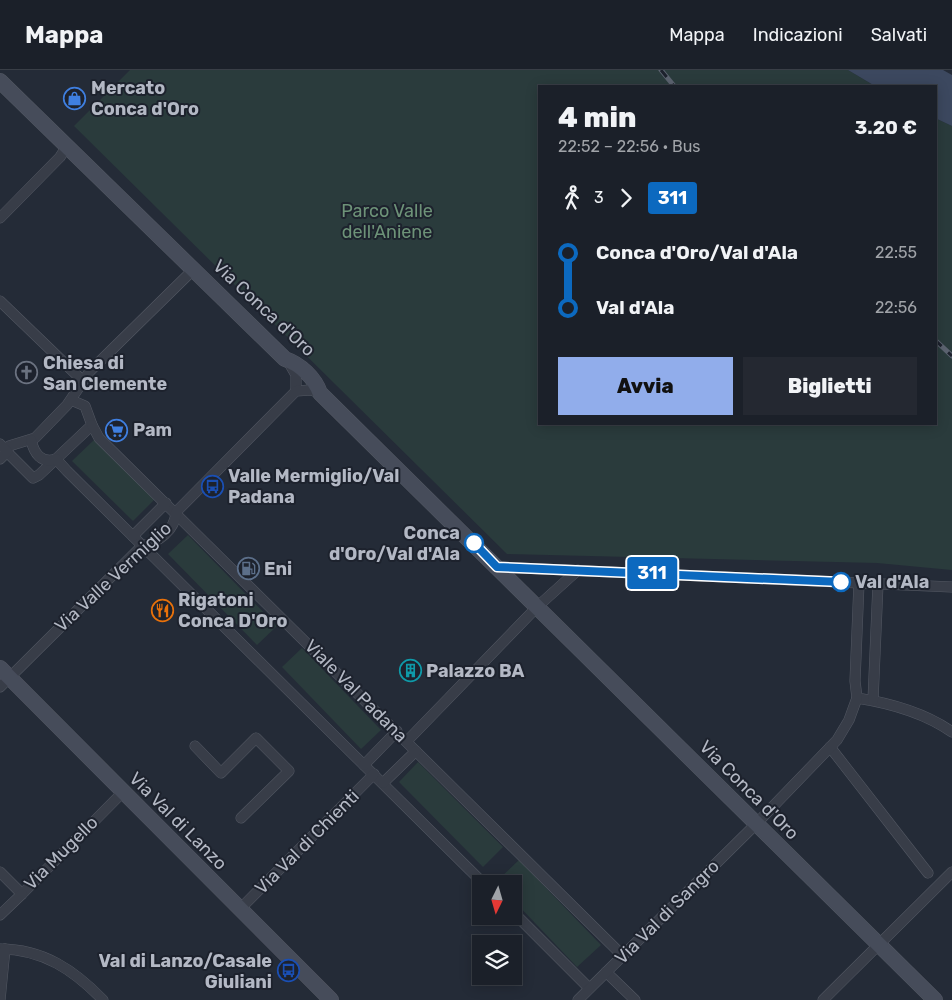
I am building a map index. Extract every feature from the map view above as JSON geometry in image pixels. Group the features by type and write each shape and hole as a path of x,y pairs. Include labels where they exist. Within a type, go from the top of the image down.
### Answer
{"street":[{"name":"Via Conca d'Oro","path":"0,81 286,358 293,361 311,377 317,384 320,393 935,1000"},
{"path":"0,218 60,157 67,146"},
{"path":"92,425 37,477 33,478 2,452 13,443 31,440 70,400 82,380 194,269"},
{"path":"0,301 82,380"},
{"path":"286,358 296,375 296,390 311,390 320,393"},
{"name":"Via Valle Vermiglio","path":"3,677 142,546 158,540 174,523 176,512 296,390"},
{"name":"Viale Val Padana","path":"70,400 85,406 99,438 176,512 623,956"},
{"path":"31,440 36,453 41,459 50,461 56,459"},
{"path":"56,459 475,875"},
{"name":"Via Valle Vermiglio","path":"133,536 166,503"},
{"path":"497,567 952,587"},
{"path":"407,741 538,607 578,570"},
{"path":"859,583 855,681 857,698 873,700 928,718 952,732"},
{"path":"873,700 878,584"},
{"name":"Via Val di Lanzo","path":"3,677 123,792 331,1000"},
{"name":"Via Val di Sangro","path":"578,1000 756,824 830,747 849,720 857,698"},
{"path":"364,764 397,732"},
{"path":"195,746 221,772 256,738 289,771 241,818"},
{"path":"830,747 928,873"},
{"path":"383,783 416,751"},
{"name":"Via Val di Chienti","path":"239,910 374,774"},
{"name":"Via Mugello","path":"0,872 22,894 123,792"},
{"path":"823,1000 952,872"},
{"path":"0,915 22,894"},
{"path":"522,921 589,988"},
{"path":"0,1000 2,949 37,954 50,958 71,971 103,1000"},
{"path":"606,972 635,1000"}],"green space":[{"name":"Parco Valle dell'Aniene","path":"130,70 848,70 873,85 538,85 538,425 937,425 937,119 952,126 952,570 877,563 507,554 74,126"},
{"path":"95,439 155,499 133,521 72,461"},
{"path":"188,535 277,626 257,645 168,554"},
{"path":"302,648 381,730 361,749 282,667"},
{"path":"418,762 503,847 483,867 399,782"},
{"path":"519,860 601,945 577,967 522,909 522,875 503,875"}],"water":[{"path":"848,70 943,70 952,75 952,126 937,119 937,85 873,85"}],"railway":[{"path":"661,70 673,85"},
{"path":"937,342 952,356"}],"bus line":[{"name":"311","path":"474,543 497,567 841,582"}],"place":[{"name":"Mercato Conca d'Oro","path":"75,98"},
{"name":"Chiesa di San Clemente","path":"27,373"},
{"name":"Pam","path":"117,430"},
{"name":"Valle Mermiglio/Val Padana","path":"212,486"},
{"name":"Conca d'Oro/Val d'Ala","path":"474,543"},
{"name":"Eni","path":"248,569"},
{"name":"Val d'Ala","path":"841,582"},
{"name":"Rigatoni Conca D'Oro","path":"162,610"},
{"name":"Palazzo BA","path":"410,671"},
{"name":"Val di Lanzo/Casale Giuliani","path":"288,971"}]}
